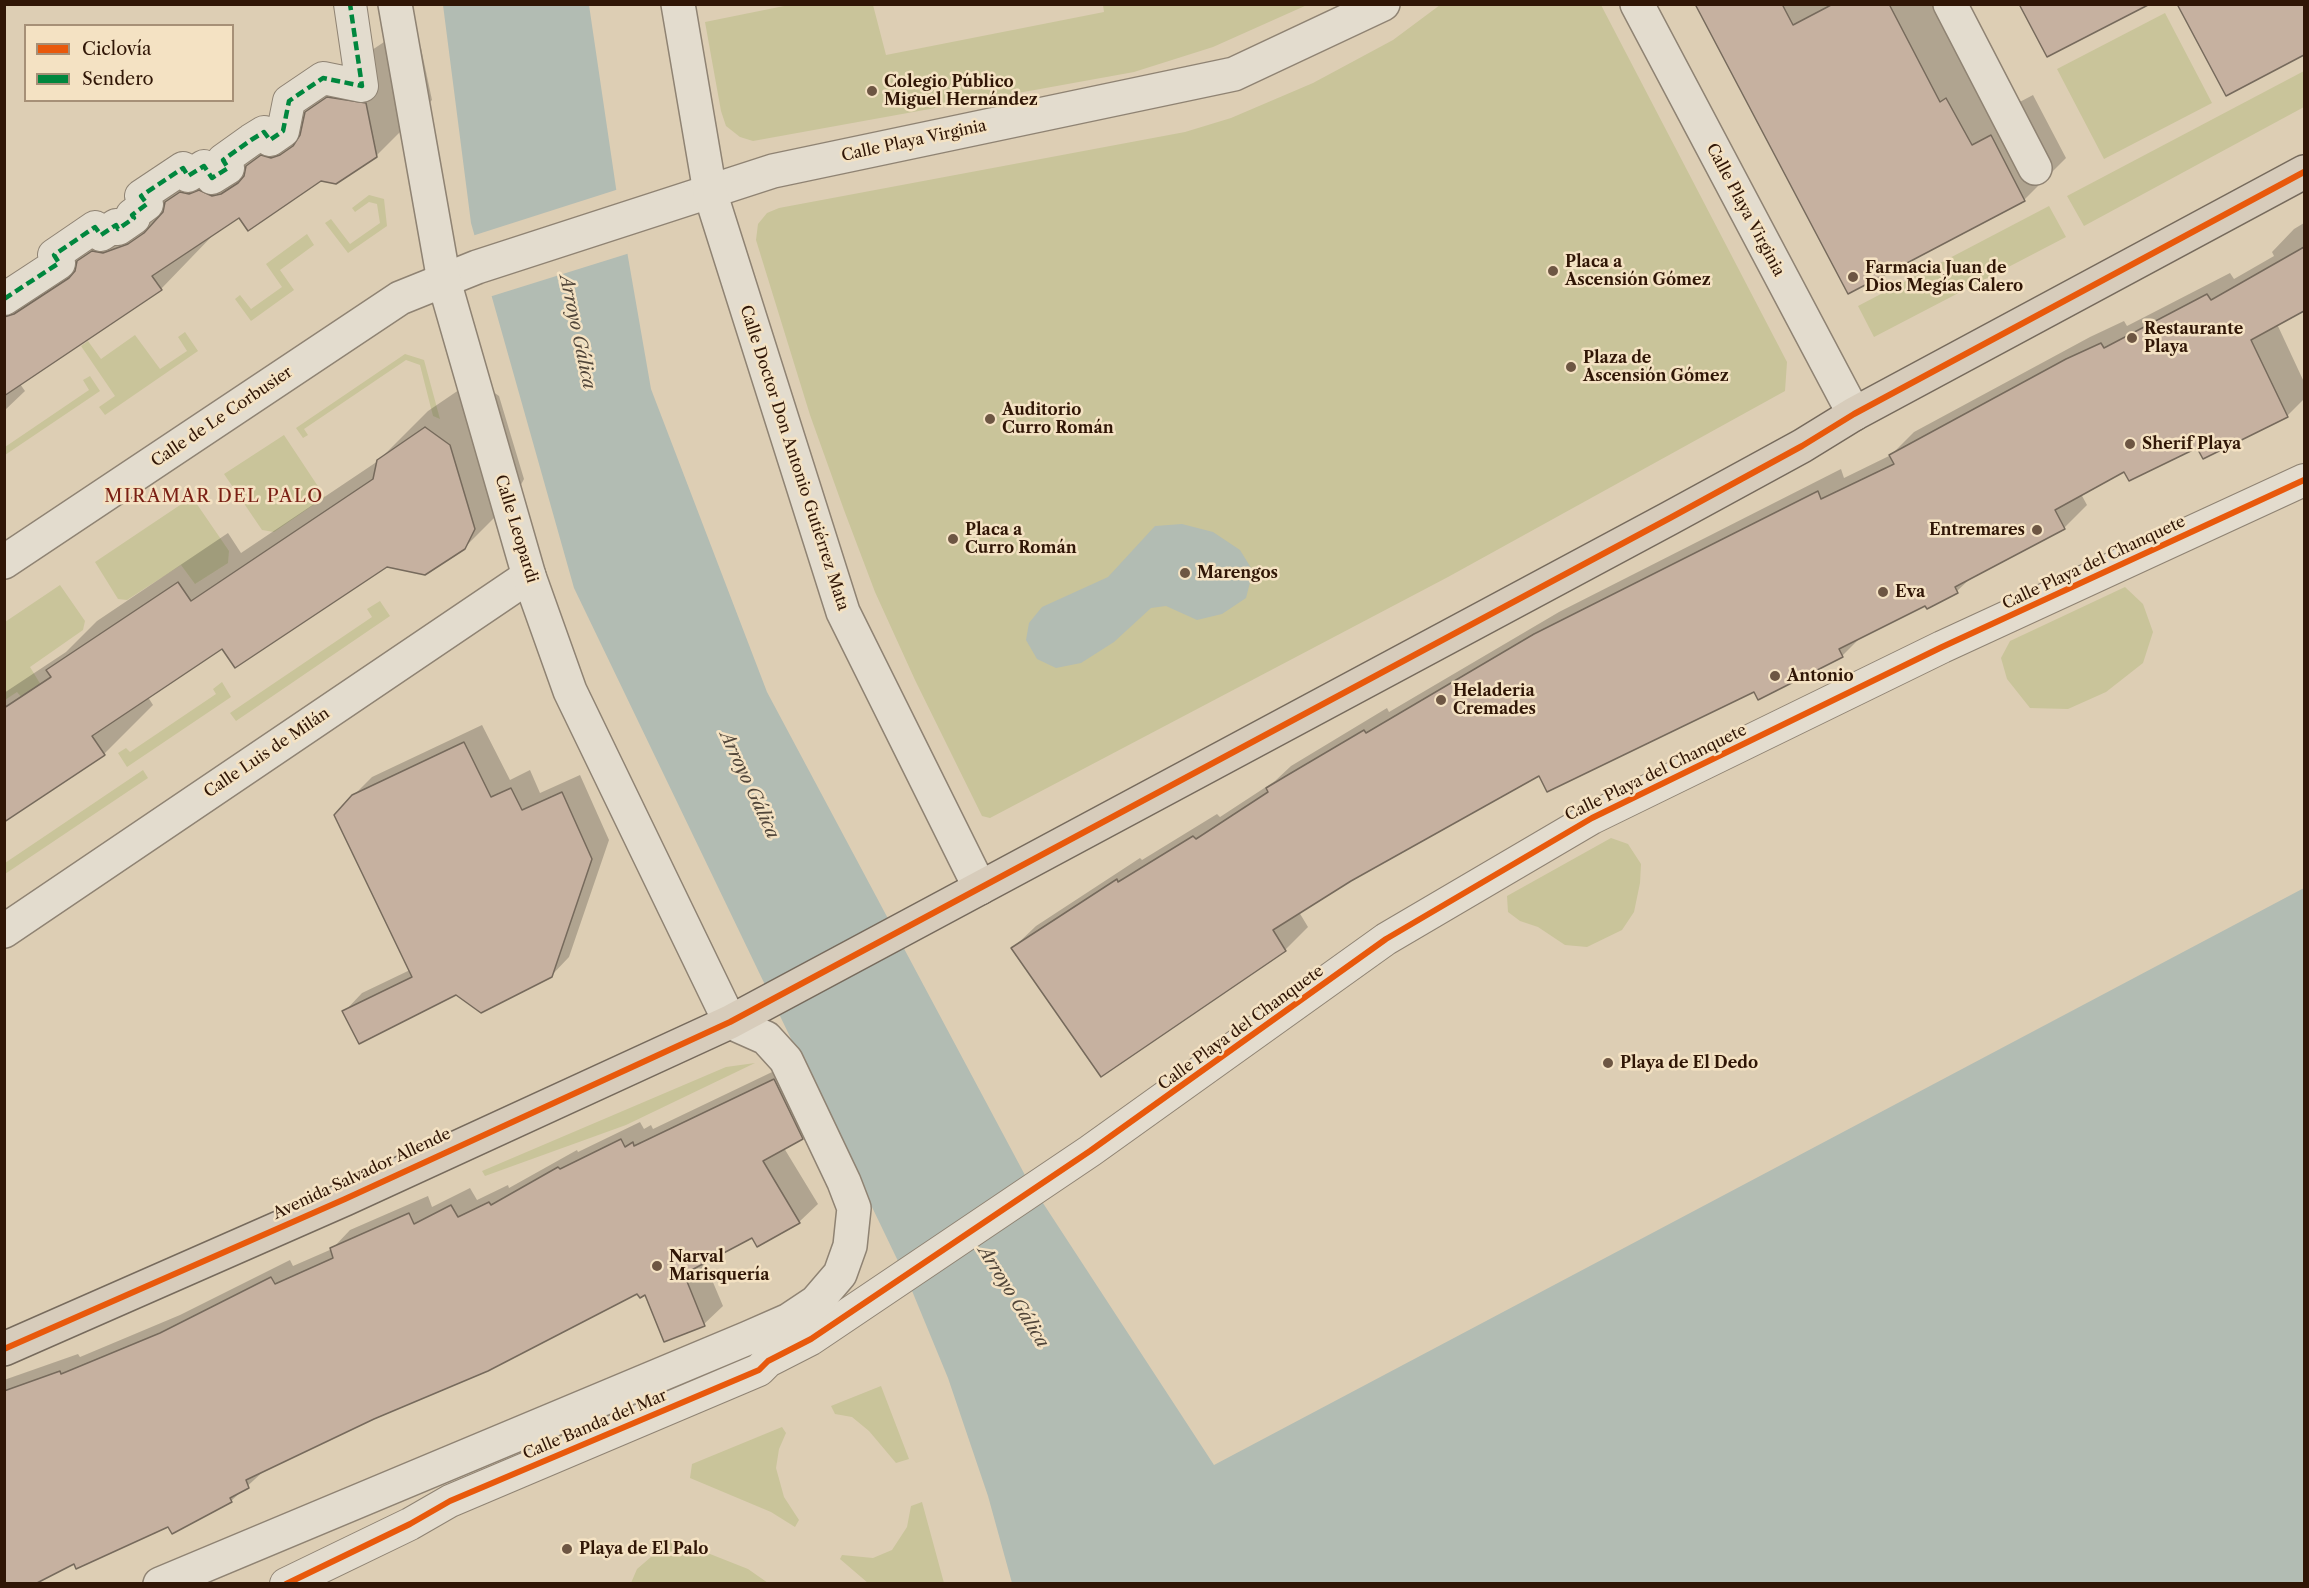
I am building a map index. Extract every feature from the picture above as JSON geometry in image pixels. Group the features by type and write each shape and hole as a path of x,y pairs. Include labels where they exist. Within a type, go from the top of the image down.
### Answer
{"main road":[{"name":"Avenida Salvador Allende","path":"4,1349 345,1199 730,1022 1680,512 1802,446 1854,414 2304,172"}],"street":[{"path":"4,299 59,263 54,255 95,227 100,235 116,225 118,229 134,218 132,215 147,204 141,196 183,168 188,176 204,166 212,178 228,168 223,160 251,140 264,132 270,140 283,131 289,101 323,78 362,86 350,4"},
{"name":"Calle Leopardi","path":"395,4 454,277 529,576 570,692 730,1022"},
{"name":"Calle Doctor Don Antonio Gutiérrez Mata","path":"678,4 710,192 843,612 980,888"},
{"name":"Calle Playa Virginia","path":"454,277 773,171 1234,74 1383,4"},
{"name":"Calle Playa Virginia","path":"1637,4 1854,414"},
{"path":"1950,4 2035,168"},
{"name":"Calle de Le Corbusier","path":"4,562 400,298 454,277"},
{"name":"Calle Playa del Chanquete","path":"903,1274 1180,1089 1405,927 1592,818 1942,647 2304,480"},
{"name":"Calle Luis de Milán","path":"4,931 529,576"},
{"name":"Calle Banda del Mar","path":"160,1584 748,1338 789,1320 816,1302 840,1274 850,1246 854,1208 835,1162 786,1060 766,1038 730,1022"},
{"name":"Calle Banda del Mar","path":"286,1584 410,1524 450,1501 759,1370 768,1361 811,1339 903,1274"}],"shaded area":[{"name":"Colegio Público Miguel Hernández","path":"789,5 873,5 886,55 1104,12 1103,5 1307,5 1213,47 1134,72 753,141 740,137 726,126 721,111 705,22"},
{"path":"1440,5 1601,5 1787,362 1785,391 1448,577 990,818 982,816 915,680 875,592 810,415 756,240 758,224 767,213 779,208 1185,132 1231,118 1313,83 1393,40"},
{"path":"2165,13 2212,103 2104,159 2057,69"},
{"path":"2304,71 2304,107 2084,226 2067,196"},
{"path":"369,195 384,199 387,226 348,253 325,223 331,219 350,244 380,223 377,204 369,202 355,212 352,208"},
{"path":"2049,206 2066,237 1874,337 1858,306"},
{"path":"307,234 314,245 280,270 294,290 251,321 235,299 240,295 251,309 282,287 266,264"},
{"path":"185,332 198,351 105,415 99,407 115,396 81,346 88,341 101,359 135,335 160,369 187,351 178,337"},
{"path":"405,354 424,360 440,419 433,416 420,365 406,360 304,429 308,435 303,438 296,428"},
{"path":"90,376 100,391 5,455 5,447 89,390 83,380"},
{"path":"284,435 325,497 274,532 262,530 224,474"},
{"path":"192,497 229,551 228,563 195,584 181,565 127,600 118,599 95,562"},
{"path":"60,585 85,621 83,630 30,667 41,685 22,698 17,692 5,700 5,622"},
{"path":"2125,587 2143,604 2153,632 2143,663 2106,692 2068,709 2030,708 2007,679 2001,658 2010,641"},
{"path":"380,601 390,616 236,721 230,713 372,617 367,609"},
{"path":"222,682 231,697 127,767 118,753 126,748 130,752 216,694 213,689"},
{"path":"143,770 148,778 5,874 5,863"},
{"path":"1611,838 1628,844 1641,864 1634,912 1622,930 1587,947 1565,945 1538,927 1520,921 1508,912 1507,896"},
{"path":"755,1063 626,1125 485,1176 482,1171 726,1067"},
{"path":"881,1386 909,1459 896,1463 869,1431 852,1417 835,1414 831,1406"},
{"path":"782,1427 786,1433 779,1449 776,1468 784,1497 799,1520 795,1527 771,1512 690,1478 692,1464"},
{"path":"922,1502 944,1583 868,1583 840,1559 842,1555 873,1558 892,1550 907,1527 911,1506"},
{"path":"672,1539 748,1569 768,1583 631,1583 637,1569"}],"water":[{"name":"Arroyo Gálica","path":"443,5 589,5 616,188 651,389 767,692 1026,1177 1214,1465 2304,888 2304,1583 1012,1583 988,1496 948,1378 910,1286 574,588 471,223"},
{"path":"1182,524 1213,532 1240,550 1253,571 1246,598 1222,614 1197,620 1166,606 1151,608 1114,642 1081,663 1056,668 1037,659 1026,640 1029,623 1042,607 1108,577 1155,526"}],"pier":[{"path":"619,189 630,253 489,297 472,236"}],"building":[{"path":"1695,4 1782,4 1793,25 1833,4 1889,4 1940,102 1946,98 1972,145 1991,135 2025,201 1848,294"},
{"path":"2019,4 2150,4 2047,57"},
{"path":"2177,4 2304,4 2304,55 2226,96"},
{"path":"327,97 366,103 377,157 336,184 321,181 248,231 239,218 152,276 162,290 4,396 4,317 14,314 69,278 75,271 77,261 92,251 103,253 128,244 144,233 163,212 165,202 180,192 189,194 199,190 212,196 221,194 238,183 244,176 246,166 261,155 271,158 280,155 293,146 300,135 305,112"},
{"path":"2304,247 2304,311 2251,340 2288,417 2203,459 2197,448 2129,481 2124,472 2055,510 2065,529 1955,587 1958,593 1927,609 1925,606 1839,649 1843,657 1758,700 1754,692 1547,792 1539,776 1351,881 1273,930 1286,951 1101,1077 1011,948 1117,879 1118,882 1193,836 1196,839 1268,792 1266,788 1364,730 1366,733 1534,634 1818,491 1821,499 1894,464 1889,455 2066,359 2101,343 2104,348 2207,294 2211,300"},
{"path":"425,427 450,445 475,529 465,549 425,575 387,567 235,668 222,649 92,736 105,755 4,822 4,708 51,677 46,670 178,582 191,601 373,479 377,460"},
{"path":"464,742 491,797 511,788 522,810 562,792 592,859 552,977 481,1013 456,995 359,1044 342,1011 412,977 334,815 352,795"},
{"path":"774,1079 803,1139 763,1161 800,1223 757,1247 752,1238 684,1274 705,1326 664,1342 645,1295 640,1298 637,1294 488,1371 374,1419 246,1480 249,1488 230,1498 232,1502 172,1534 168,1527 76,1569 74,1564 35,1584 4,1584 4,1391 60,1371 61,1374 160,1333 271,1277 275,1284 333,1258 330,1248 409,1213 414,1224 451,1205 458,1217 489,1202 491,1205 558,1167 560,1169 621,1139 625,1147 633,1142 634,1146"}],"marked path":[{"path":"4,299 59,263 54,255 95,227 101,235 116,225 118,229 134,218 132,215 147,204 141,196 183,168 188,176 204,166 212,178 228,168 223,160 251,140 264,132 270,140 283,131 289,101 323,78 362,86 350,4"}],"cycle path":[{"path":"4,1349 345,1199 730,1022 1670,518 1802,446 1854,414 2304,172"},
{"path":"286,1584 410,1524 450,1501 759,1370 768,1361 811,1339 1090,1151 1386,939 1592,818 1942,647 2304,480"}],"place":[{"name":"Colegio Público Miguel Hernández","path":"872,91"},
{"name":"Placa a Ascensión Gómez","path":"1553,271"},
{"name":"Farmacia Juan de Dios Megías Calero","path":"1853,277"},
{"name":"Restaurante Playa","path":"2132,338"},
{"name":"Plaza de Ascensión Gómez","path":"1571,367"},
{"name":"Auditorio Curro Román","path":"990,419"},
{"name":"Sherif Playa","path":"2130,444"},
{"name":"Entremares","path":"2037,530"},
{"name":"Placa a Curro Román","path":"953,539"},
{"name":"Marengos","path":"1185,573"},
{"name":"Eva","path":"1883,592"},
{"name":"Antonio","path":"1775,676"},
{"name":"Heladeria Cremades","path":"1441,700"},
{"name":"Playa de El Dedo","path":"1608,1063"},
{"name":"Narval Marisquería","path":"657,1266"},
{"name":"Playa de El Palo","path":"567,1549"}],"district":[{"name":"MIRAMAR DEL PALO","path":"214,497"}]}
